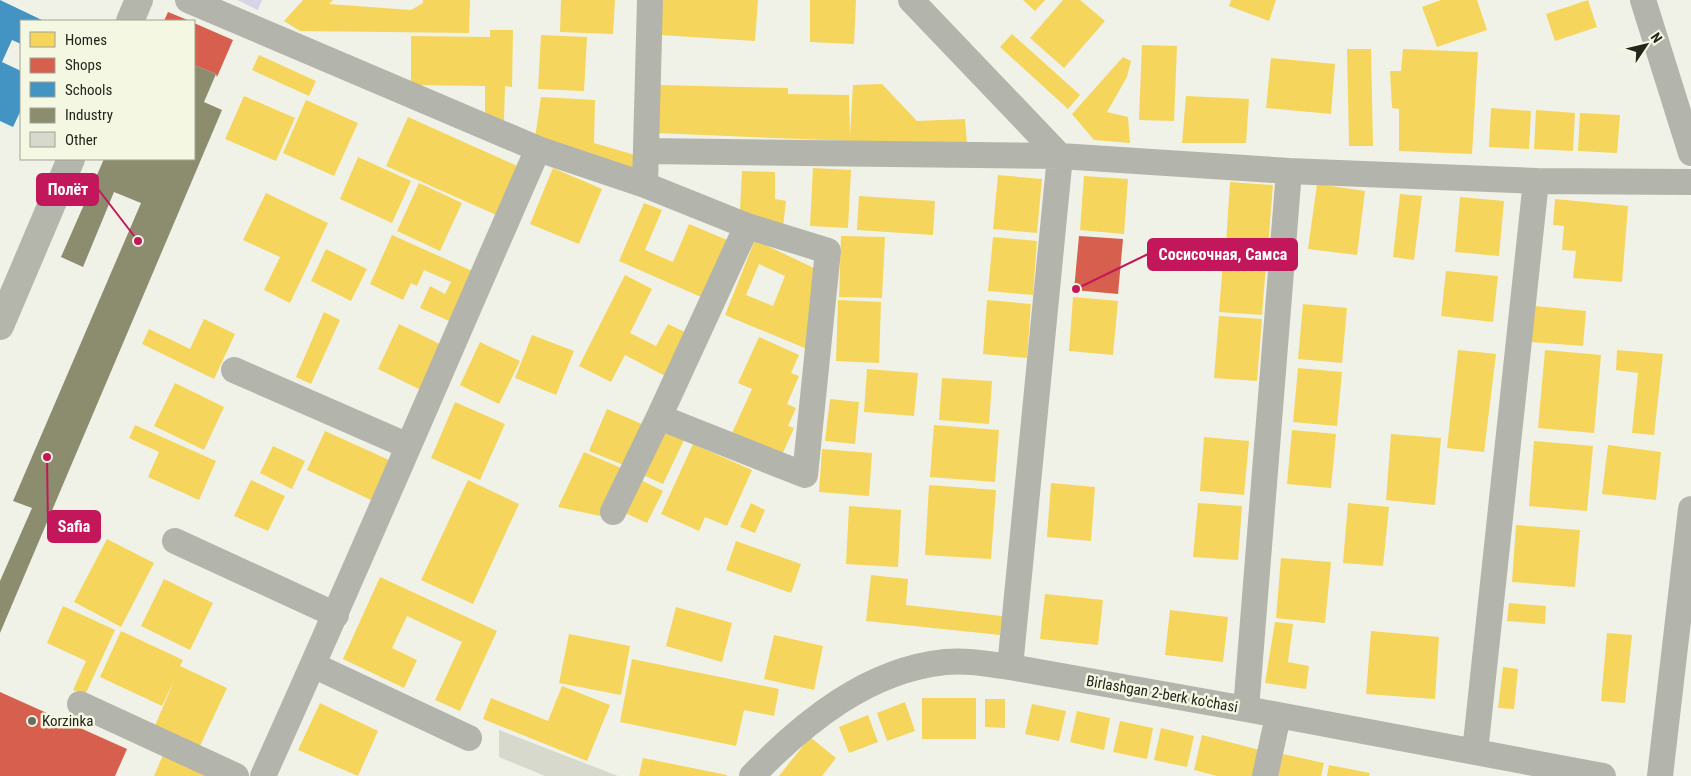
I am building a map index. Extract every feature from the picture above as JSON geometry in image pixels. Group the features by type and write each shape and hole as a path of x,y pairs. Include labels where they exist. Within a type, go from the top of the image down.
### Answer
{"main road":[{"path":"130,20 139,0"},
{"path":"0,326 71,160"}],"street":[{"path":"188,0 538,150 645,185 747,226 828,251 804,475 660,417"},
{"path":"645,185 650,0"},
{"path":"911,0 1060,156 1010,667"},
{"path":"1643,0 1691,154"},
{"path":"263,776 336,615 538,150"},
{"path":"646,151 1060,156 1289,172 1536,181 1691,182"},
{"path":"1246,709 1289,172"},
{"path":"1475,752 1536,181"},
{"path":"613,512 660,417 747,226"},
{"path":"234,370 408,446"},
{"path":"1660,776 1691,508"},
{"path":"175,541 336,615"},
{"name":"Birlashgan 2-berk ko'chasi","path":"752,776 804,727 851,694 895,673 919,666 946,662 976,662 1010,667 1603,776"},
{"path":"313,665 469,738"},
{"path":"80,704 236,776"},
{"path":"1265,776 1278,716"}],"shaded area":[{"path":"237,0 262,0 258,10"}],"building: Homes":[{"path":"303,0 333,0 329,4 411,10 423,3 423,0 470,0 469,33 300,31 284,21"},
{"path":"561,0 615,0 613,34 560,32"},
{"path":"662,0 758,0 755,41 661,35"},
{"path":"810,0 856,0 854,44 810,42"},
{"path":"1023,0 1045,0 1035,11"},
{"path":"1063,0 1080,0 1105,21 1064,68 1030,38"},
{"path":"1231,0 1276,0 1269,21 1229,6"},
{"path":"1441,0 1477,0 1487,30 1437,47 1422,7"},
{"path":"1588,0 1597,27 1555,41 1546,14"},
{"path":"490,30 513,30 512,87 505,86 504,120 485,120 485,86 411,85 411,36 490,37"},
{"path":"1012,34 1080,95 1068,109 1000,47"},
{"path":"541,35 587,37 584,91 538,89"},
{"path":"1142,45 1177,46 1174,121 1139,120"},
{"path":"1347,49 1371,49 1373,146 1349,146"},
{"path":"1403,49 1478,52 1472,154 1399,151 1399,109 1392,108 1390,71 1401,71"},
{"path":"259,55 316,81 309,96 252,70"},
{"path":"1123,57 1131,61 1127,77 1107,112 1128,117 1130,143 1094,140 1072,114"},
{"path":"1271,58 1335,64 1331,114 1266,108"},
{"path":"882,84 917,121 965,119 967,143 850,141 655,133 659,85 788,88 788,94 849,95 850,135 853,85"},
{"path":"244,96 295,118 276,161 225,139"},
{"path":"1186,96 1249,99 1246,143 1182,143"},
{"path":"541,97 595,100 594,143 642,157 639,175 535,138"},
{"path":"306,100 358,123 334,176 283,153"},
{"path":"1491,108 1531,111 1529,149 1489,147"},
{"path":"1536,110 1575,113 1573,151 1534,149"},
{"path":"1580,113 1620,115 1617,153 1578,151"},
{"path":"408,117 524,169 503,218 386,166"},
{"path":"358,157 411,181 392,223 340,199"},
{"path":"553,168 602,189 579,244 530,224"},
{"path":"813,168 851,170 848,228 810,226"},
{"path":"742,171 775,172 775,199 786,201 783,227 740,210"},
{"path":"998,175 1042,179 1037,233 993,229"},
{"path":"1084,176 1128,179 1124,234 1080,230"},
{"path":"1230,182 1273,185 1268,247 1226,244"},
{"path":"419,183 462,203 440,251 397,231"},
{"path":"1317,184 1365,191 1357,255 1308,249"},
{"path":"266,193 328,223 290,303 264,290 280,257 243,240"},
{"path":"1400,194 1422,196 1414,260 1393,257"},
{"path":"859,196 935,201 933,235 857,230"},
{"path":"1460,197 1504,201 1499,256 1455,252"},
{"path":"1555,199 1628,206 1622,282 1573,278 1576,251 1562,250 1564,226 1553,225"},
{"path":"644,203 662,210 645,250 673,262 689,224 732,242 708,300 619,261"},
{"path":"392,235 479,274 456,324 420,308 430,286 445,294 451,282 424,270 417,286 411,283 403,300 370,284"},
{"path":"841,236 885,237 882,298 839,297"},
{"path":"993,237 1037,241 1033,295 988,291"},
{"path":"755,240 818,270 807,349 725,315","holes":["759,264 785,276 773,306 746,295"]},
{"path":"326,249 367,269 351,301 311,281"},
{"path":"1224,250 1267,253 1262,315 1219,312"},
{"path":"1446,271 1498,276 1493,322 1441,316"},
{"path":"625,275 652,289 630,333 656,346 668,324 689,334 667,377 625,355 611,382 579,366"},
{"path":"1073,297 1118,301 1113,355 1069,351"},
{"path":"838,300 881,302 879,363 836,361"},
{"path":"987,300 1031,304 1027,358 983,354"},
{"path":"1303,304 1347,308 1342,363 1298,359"},
{"path":"1535,306 1586,311 1583,346 1531,342"},
{"path":"324,312 340,320 311,384 296,377"},
{"path":"1219,316 1262,319 1257,381 1214,378"},
{"path":"204,319 235,334 214,379 142,344 149,329 190,349"},
{"path":"399,324 442,345 421,390 378,369"},
{"path":"532,335 574,351 556,395 515,378"},
{"path":"759,337 799,355 791,373 799,376 787,404 796,408 788,426 794,428 782,455 732,433 752,389 738,383"},
{"path":"480,342 520,361 499,404 460,385"},
{"path":"1458,350 1496,354 1484,452 1447,448"},
{"path":"1545,350 1601,355 1594,433 1538,428"},
{"path":"1617,350 1663,354 1654,435 1632,433 1638,373 1616,370"},
{"path":"1298,368 1342,372 1337,426 1293,422"},
{"path":"867,369 918,373 914,416 864,412"},
{"path":"942,378 992,381 989,424 939,420"},
{"path":"175,383 224,407 204,450 154,426"},
{"path":"830,399 859,402 855,444 825,441"},
{"path":"455,402 505,424 480,480 431,458"},
{"path":"607,409 649,427 631,468 589,451"},
{"path":"135,425 216,461 199,500 148,477 159,452 129,438"},
{"path":"934,425 999,430 995,482 930,477"},
{"path":"664,430 684,440 663,484 643,475"},
{"path":"1292,430 1336,434 1331,488 1287,484"},
{"path":"325,431 389,460 371,500 307,470"},
{"path":"1391,434 1441,438 1435,505 1386,500"},
{"path":"1204,437 1249,441 1244,495 1200,491"},
{"path":"1534,441 1593,446 1587,511 1529,506"},
{"path":"693,444 752,470 727,526 705,517 699,531 661,514"},
{"path":"1608,445 1661,452 1656,500 1602,494"},
{"path":"273,446 305,461 292,489 260,473"},
{"path":"822,449 872,453 869,496 819,492"},
{"path":"584,452 626,470 610,518 558,507"},
{"path":"251,480 285,496 268,531 234,516"},
{"path":"468,480 519,504 473,604 421,580"},
{"path":"641,480 663,491 647,523 625,513"},
{"path":"1051,483 1095,487 1091,541 1047,537"},
{"path":"929,485 996,490 991,559 925,555"},
{"path":"751,503 765,510 755,533 740,527"},
{"path":"1198,503 1242,506 1238,560 1193,557"},
{"path":"1348,503 1389,507 1383,566 1343,563"},
{"path":"849,506 901,510 898,567 846,564"},
{"path":"1516,525 1580,530 1575,587 1512,582"},
{"path":"107,539 154,563 121,627 74,602"},
{"path":"736,541 801,564 791,593 726,570"},
{"path":"1281,558 1331,562 1325,623 1276,618"},
{"path":"871,575 908,579 906,605 1002,616 1000,635 866,621"},
{"path":"380,577 497,631 460,711 435,700 462,642 407,616 392,648 417,660 404,688 343,659"},
{"path":"164,579 213,603 190,650 141,626"},
{"path":"1045,594 1103,600 1098,645 1040,639"},
{"path":"1509,603 1546,606 1545,624 1507,621"},
{"path":"63,606 115,630 85,695 73,690 86,661 47,643"},
{"path":"676,607 732,623 722,662 666,646"},
{"path":"1170,610 1228,617 1223,662 1165,655"},
{"path":"1275,622 1293,624 1288,662 1309,666 1306,689 1265,683"},
{"path":"121,631 183,660 180,666 227,688 199,748 154,728 175,679 162,706 100,677"},
{"path":"1371,631 1439,637 1435,699 1366,694"},
{"path":"1607,633 1632,635 1625,703 1601,701"},
{"path":"569,634 630,646 621,695 559,683"},
{"path":"774,635 823,646 814,690 764,679"},
{"path":"632,659 779,689 774,716 744,710 736,746 620,722"},
{"path":"1503,667 1518,669 1514,709 1498,708"},
{"path":"562,686 610,705 587,761 483,719 491,698 548,721"},
{"path":"922,698 976,698 976,739 922,739"},
{"path":"985,699 1005,699 1005,728 985,727"},
{"path":"905,702 915,731 887,741 877,713"},
{"path":"320,703 378,731 358,776 298,750"},
{"path":"1032,704 1066,711 1059,741 1025,734"},
{"path":"1077,711 1110,718 1104,750 1070,742"},
{"path":"868,715 878,742 849,753 839,727"},
{"path":"1120,721 1153,728 1147,759 1113,752"},
{"path":"1161,728 1194,736 1187,767 1154,760"},
{"path":"1202,735 1260,750 1253,776 1217,776 1194,770"},
{"path":"810,737 836,758 822,776 779,776"},
{"path":"1283,754 1324,763 1321,776 1278,776"},
{"path":"163,755 209,776 154,776"},
{"path":"643,758 727,775 727,776 639,776"},
{"path":"1329,765 1370,773 1369,776 1327,776"}],"building: Shops":[{"path":"168,12 188,20 164,20"},
{"path":"195,23 233,40 217,77 216,74 195,65"},
{"path":"1079,236 1123,239 1118,294 1074,290"},
{"name":"Korzinka","path":"0,692 127,749 115,776 0,776"}],"building: Schools":[{"path":"0,0 42,20 20,20 20,44 12,40 2,62 20,71 20,112 13,127 0,121"}],"building: Industry":[{"path":"195,65 216,74 204,102 222,110 0,633 0,581 32,508 13,501 141,203 114,192 83,267 61,257 104,160 195,160"}],"building: Other":[{"path":"499,730 618,776 545,776 499,757"}],"place":[{"name":"Полёт","path":"138,241"},
{"name":"Сосисочная, Самса","path":"1076,289"},
{"name":"Safia","path":"47,457"},
{"name":"Korzinka","path":"32,721"}]}
